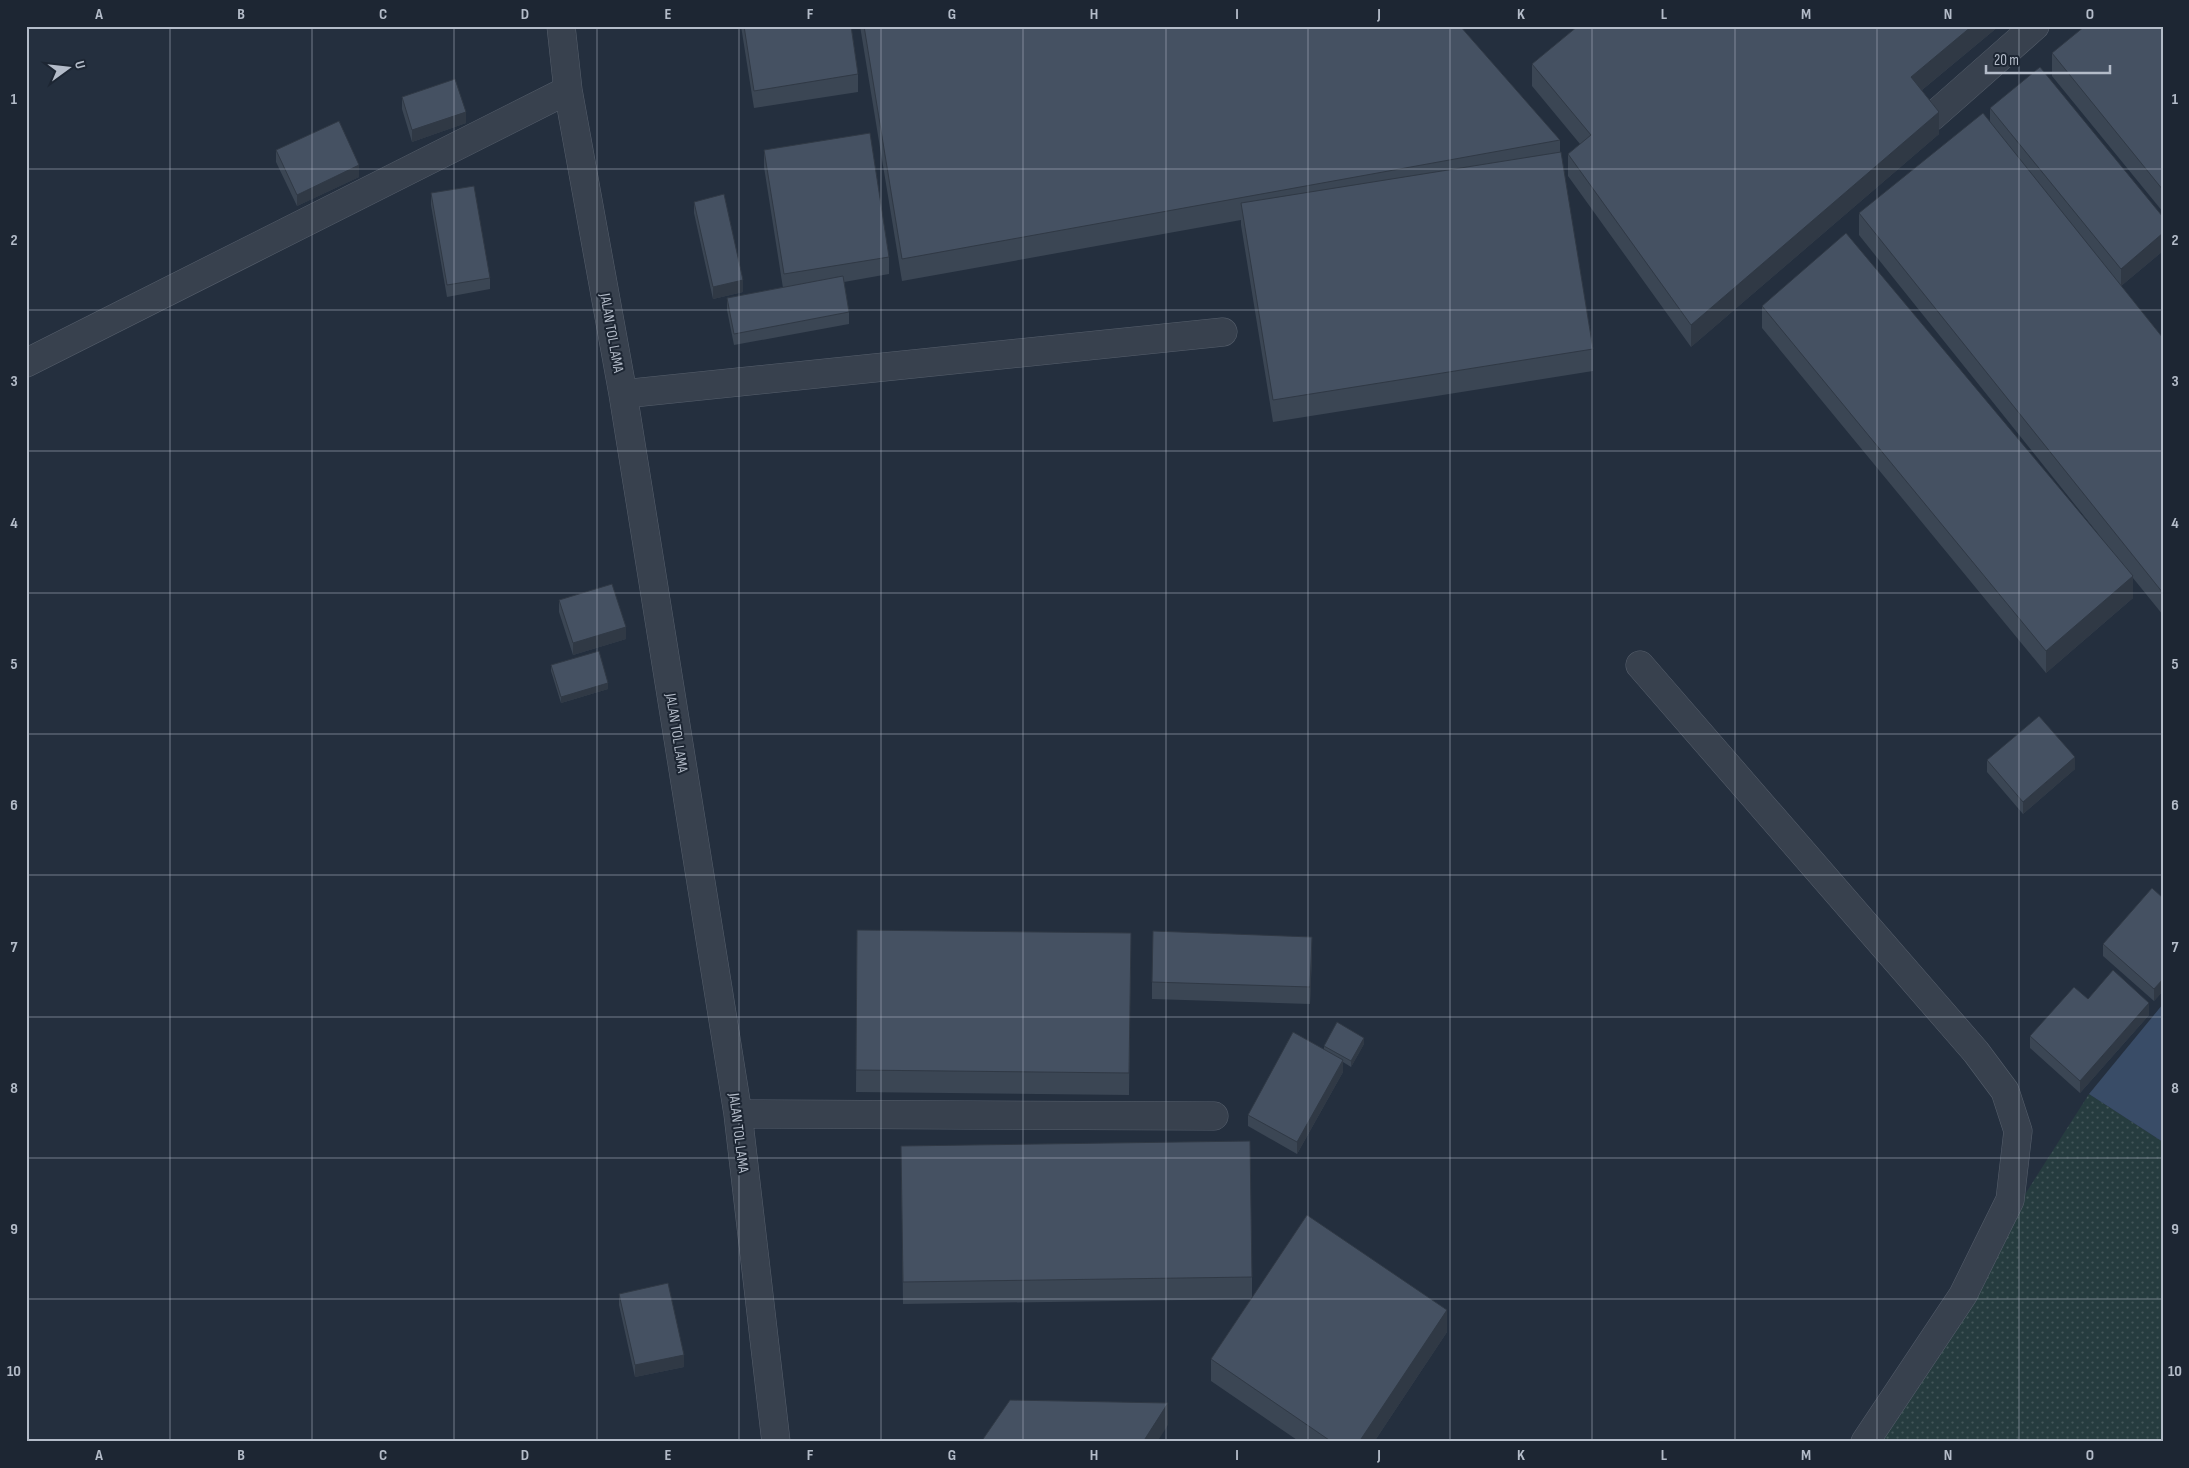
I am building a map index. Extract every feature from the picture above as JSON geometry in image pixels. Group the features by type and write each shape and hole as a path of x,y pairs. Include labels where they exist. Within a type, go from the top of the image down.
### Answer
{"street":[{"name":"JALAN TOL LAMA","path":"561,26 568,90 623,394 738,1114 776,1442"},
{"path":"1932,117 2034,26"},
{"path":"26,363 568,90"},
{"path":"623,394 1223,332"},
{"path":"1640,665 1976,1052 2005,1091 2018,1131 2010,1200 1963,1295 1865,1442"},
{"path":"738,1114 1214,1116"}],"green space":[{"path":"2089,1094 2163,1142 2163,1442 1867,1442"}],"water":[{"path":"2163,1004 2163,1142 2089,1094"}],"building":[{"path":"744,26 851,26 858,74 754,91"},
{"path":"864,26 1460,26 1560,140 902,259"},
{"path":"1578,26 1972,26 1911,77 1939,112 1691,325 1568,154 1591,135 1532,64"},
{"path":"2085,26 2163,26 2163,190 2052,53"},
{"path":"2040,67 2163,217 2163,233 2121,269 1990,108"},
{"path":"455,79 466,112 412,130 402,97"},
{"path":"1983,113 2163,338 2163,593 1859,213"},
{"path":"339,121 359,165 297,195 276,150"},
{"path":"870,133 889,257 784,274 764,150"},
{"path":"1561,152 1593,349 1273,400 1241,203"},
{"path":"474,186 490,278 447,285 431,193"},
{"path":"724,194 743,280 713,287 694,202"},
{"path":"1846,233 2133,576 2046,651 1762,306"},
{"path":"843,276 849,312 734,334 727,298"},
{"path":"612,584 626,627 573,643 559,600"},
{"path":"599,651 608,683 561,697 551,665"},
{"path":"2039,716 2075,757 2023,802 1987,760"},
{"path":"2152,888 2163,898 2163,979 2154,989 2103,944"},
{"path":"857,930 1131,933 1129,1073 856,1070"},
{"path":"1153,931 1312,937 1310,987 1152,982"},
{"path":"2113,970 2149,1003 2080,1081 2030,1036 2074,987 2088,999"},
{"path":"1337,1022 1364,1038 1351,1061 1324,1046"},
{"path":"1293,1032 1343,1060 1297,1142 1248,1115"},
{"path":"1250,1141 1252,1277 903,1282 901,1146"},
{"path":"1307,1215 1447,1310 1359,1442 1332,1442 1211,1359"},
{"path":"668,1283 684,1355 635,1365 619,1294"},
{"path":"1010,1400 1168,1403 1143,1442 981,1442"}]}
